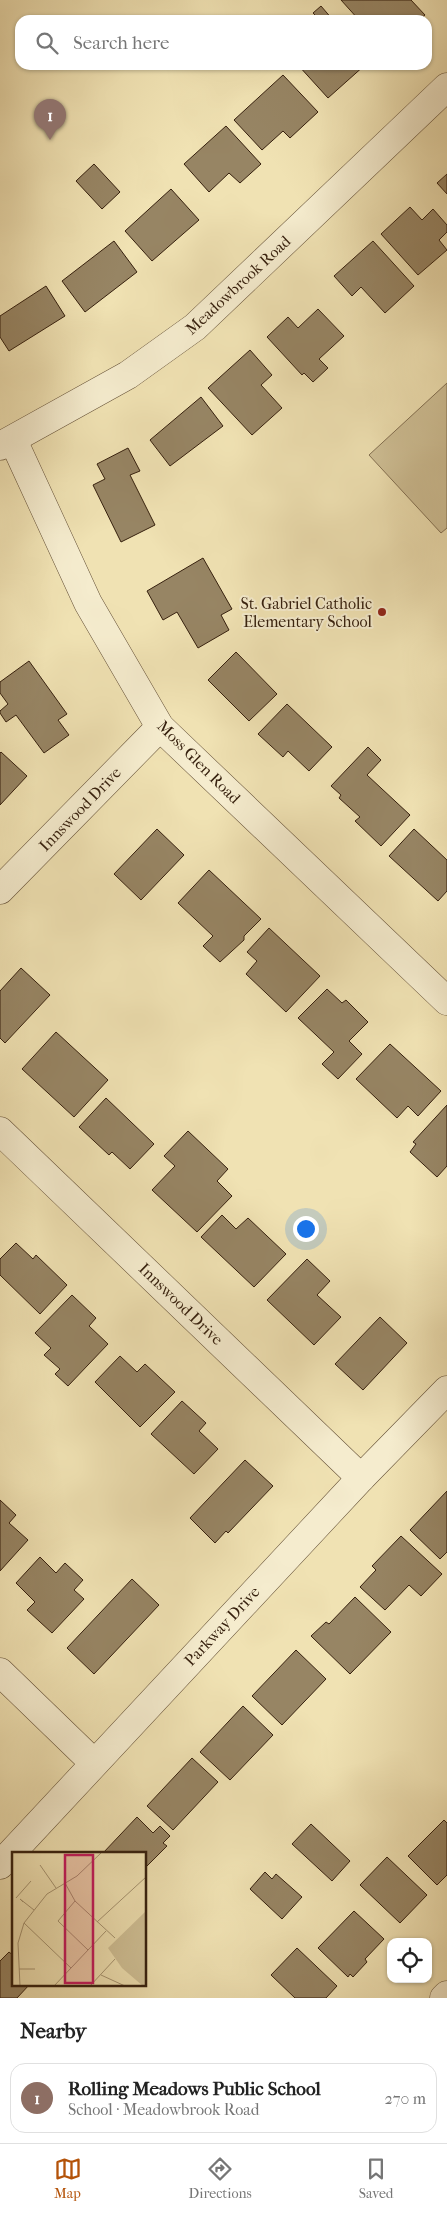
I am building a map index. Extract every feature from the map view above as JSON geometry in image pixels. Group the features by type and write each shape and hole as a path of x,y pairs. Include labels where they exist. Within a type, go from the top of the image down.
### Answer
{"street":[{"name":"Meadowbrook Road","path":"7,443 128,375 195,327 447,87"},
{"name":"Moss Glen Road","path":"7,443 88,603 160,727 447,1001"},
{"name":"Innswood Drive","path":"0,890 160,727"},
{"name":"Innswood Drive","path":"0,1131 361,1478"},
{"name":"Parkway Drive","path":"0,1865 361,1478 447,1390"},
{"path":"0,1672 94,1763"},
{"path":"444,1998 447,1995"}],"shaded area":[{"path":"447,383 447,528 441,533 369,455"}],"building":[{"path":"341,0 411,0 425,15 354,15"},
{"path":"321,6 329,15 315,15 313,13"},
{"path":"303,70 359,70 328,98"},
{"path":"283,75 318,112 290,138 283,131 262,150 234,120"},
{"path":"226,126 261,164 240,183 229,173 209,192 184,164"},
{"path":"94,164 120,192 102,209 76,181"},
{"path":"447,174 447,194 437,183"},
{"path":"171,189 199,220 152,261 125,231"},
{"path":"410,207 422,220 433,209 447,225 447,232 439,240 447,250 418,275 381,234"},
{"path":"114,241 137,272 85,312 62,281"},
{"path":"373,241 414,286 385,313 361,287 352,296 334,276"},
{"path":"46,286 65,316 9,351 0,337 0,316"},
{"path":"318,309 344,336 319,359 328,368 313,382 304,373 302,375 267,337 288,317 298,328"},
{"path":"250,350 272,375 261,385 282,408 252,435 208,388"},
{"path":"201,397 223,426 170,466 150,440"},
{"path":"128,448 140,471 130,475 155,525 121,542 93,485 105,479 97,464"},
{"path":"203,558 232,609 221,615 229,630 198,648 177,612 163,620 147,591"},
{"path":"236,652 277,694 249,721 208,680"},
{"path":"29,661 67,714 58,720 69,735 44,753 16,715 6,722 0,713 8,704 0,693 0,682"},
{"path":"287,704 332,747 309,771 288,751 283,757 258,734"},
{"path":"368,747 381,760 367,775 410,815 381,846 355,821 360,817 339,798 341,795 331,786"},
{"path":"0,753 27,776 0,805"},
{"path":"157,829 184,855 141,900 114,874"},
{"path":"414,829 447,860 447,891 438,901 389,856"},
{"path":"209,870 261,919 244,936 244,940 220,962 203,946 213,936 178,903"},
{"path":"269,928 320,976 286,1012 246,974 257,961 247,952"},
{"path":"21,968 50,995 5,1043 0,1038 0,991"},
{"path":"327,989 342,1003 346,1000 368,1022 349,1041 362,1054 338,1079 322,1064 334,1052 298,1018"},
{"path":"56,1032 108,1080 74,1117 22,1069"},
{"path":"390,1044 441,1091 418,1116 408,1106 397,1118 356,1079"},
{"path":"106,1098 154,1144 130,1169 112,1152 109,1155 79,1127"},
{"path":"447,1105 447,1166 437,1177 410,1152 416,1144 413,1142"},
{"path":"188,1131 228,1169 217,1181 232,1196 197,1232 152,1190 175,1166 164,1156"},
{"path":"222,1215 236,1229 248,1218 286,1254 254,1287 201,1237"},
{"path":"16,1243 33,1259 36,1255 67,1285 40,1314 0,1275 0,1259"},
{"path":"307,1259 330,1281 317,1295 341,1317 314,1345 267,1300"},
{"path":"72,1295 96,1318 89,1326 108,1344 68,1386 55,1374 60,1369 44,1355 51,1348 35,1333"},
{"path":"380,1317 407,1343 363,1390 335,1364"},
{"path":"120,1356 137,1372 145,1364 175,1392 140,1427 95,1382"},
{"path":"182,1401 206,1423 199,1431 218,1449 194,1474 151,1434"},
{"path":"245,1460 273,1486 228,1533 226,1531 215,1543 190,1518"},
{"path":"447,1491 447,1552 440,1559 410,1530"},
{"path":"0,1500 16,1515 9,1523 28,1540 0,1571"},
{"path":"401,1536 442,1574 421,1596 409,1585 385,1610 360,1587 376,1570 372,1566"},
{"path":"40,1557 56,1573 65,1563 83,1580 74,1590 84,1599 52,1633 27,1610 35,1602 16,1583"},
{"path":"132,1579 159,1605 94,1674 67,1648"},
{"path":"355,1597 391,1632 350,1674 311,1636 326,1622 329,1624"},
{"path":"296,1650 326,1679 282,1725 252,1696"},
{"path":"243,1706 273,1735 230,1780 200,1752"},
{"path":"192,1758 218,1782 173,1830 147,1806"},
{"path":"137,1817 153,1833 160,1826 170,1836 163,1843 167,1846 146,1867 146,1852 104,1852"},
{"path":"444,1820 447,1823 447,1875 437,1885 408,1856"},
{"path":"311,1824 350,1861 332,1881 292,1844"},
{"path":"387,1857 427,1895 400,1923 360,1885"},
{"path":"265,1872 272,1879 276,1874 302,1897 282,1919 250,1889"},
{"path":"354,1911 384,1939 365,1959 367,1962 353,1977 350,1974 348,1977 318,1948"},
{"path":"297,1948 337,1986 326,1998 295,1998 271,1975"},
{"path":"9,1952 12,1954 12,1986 28,1986 17,1998 0,1998 0,1961"}],"place":[{"name":"Rolling Meadows Public School","path":"50,140"},
{"name":"St. Gabriel Catholic Elementary School","path":"382,612"}]}
